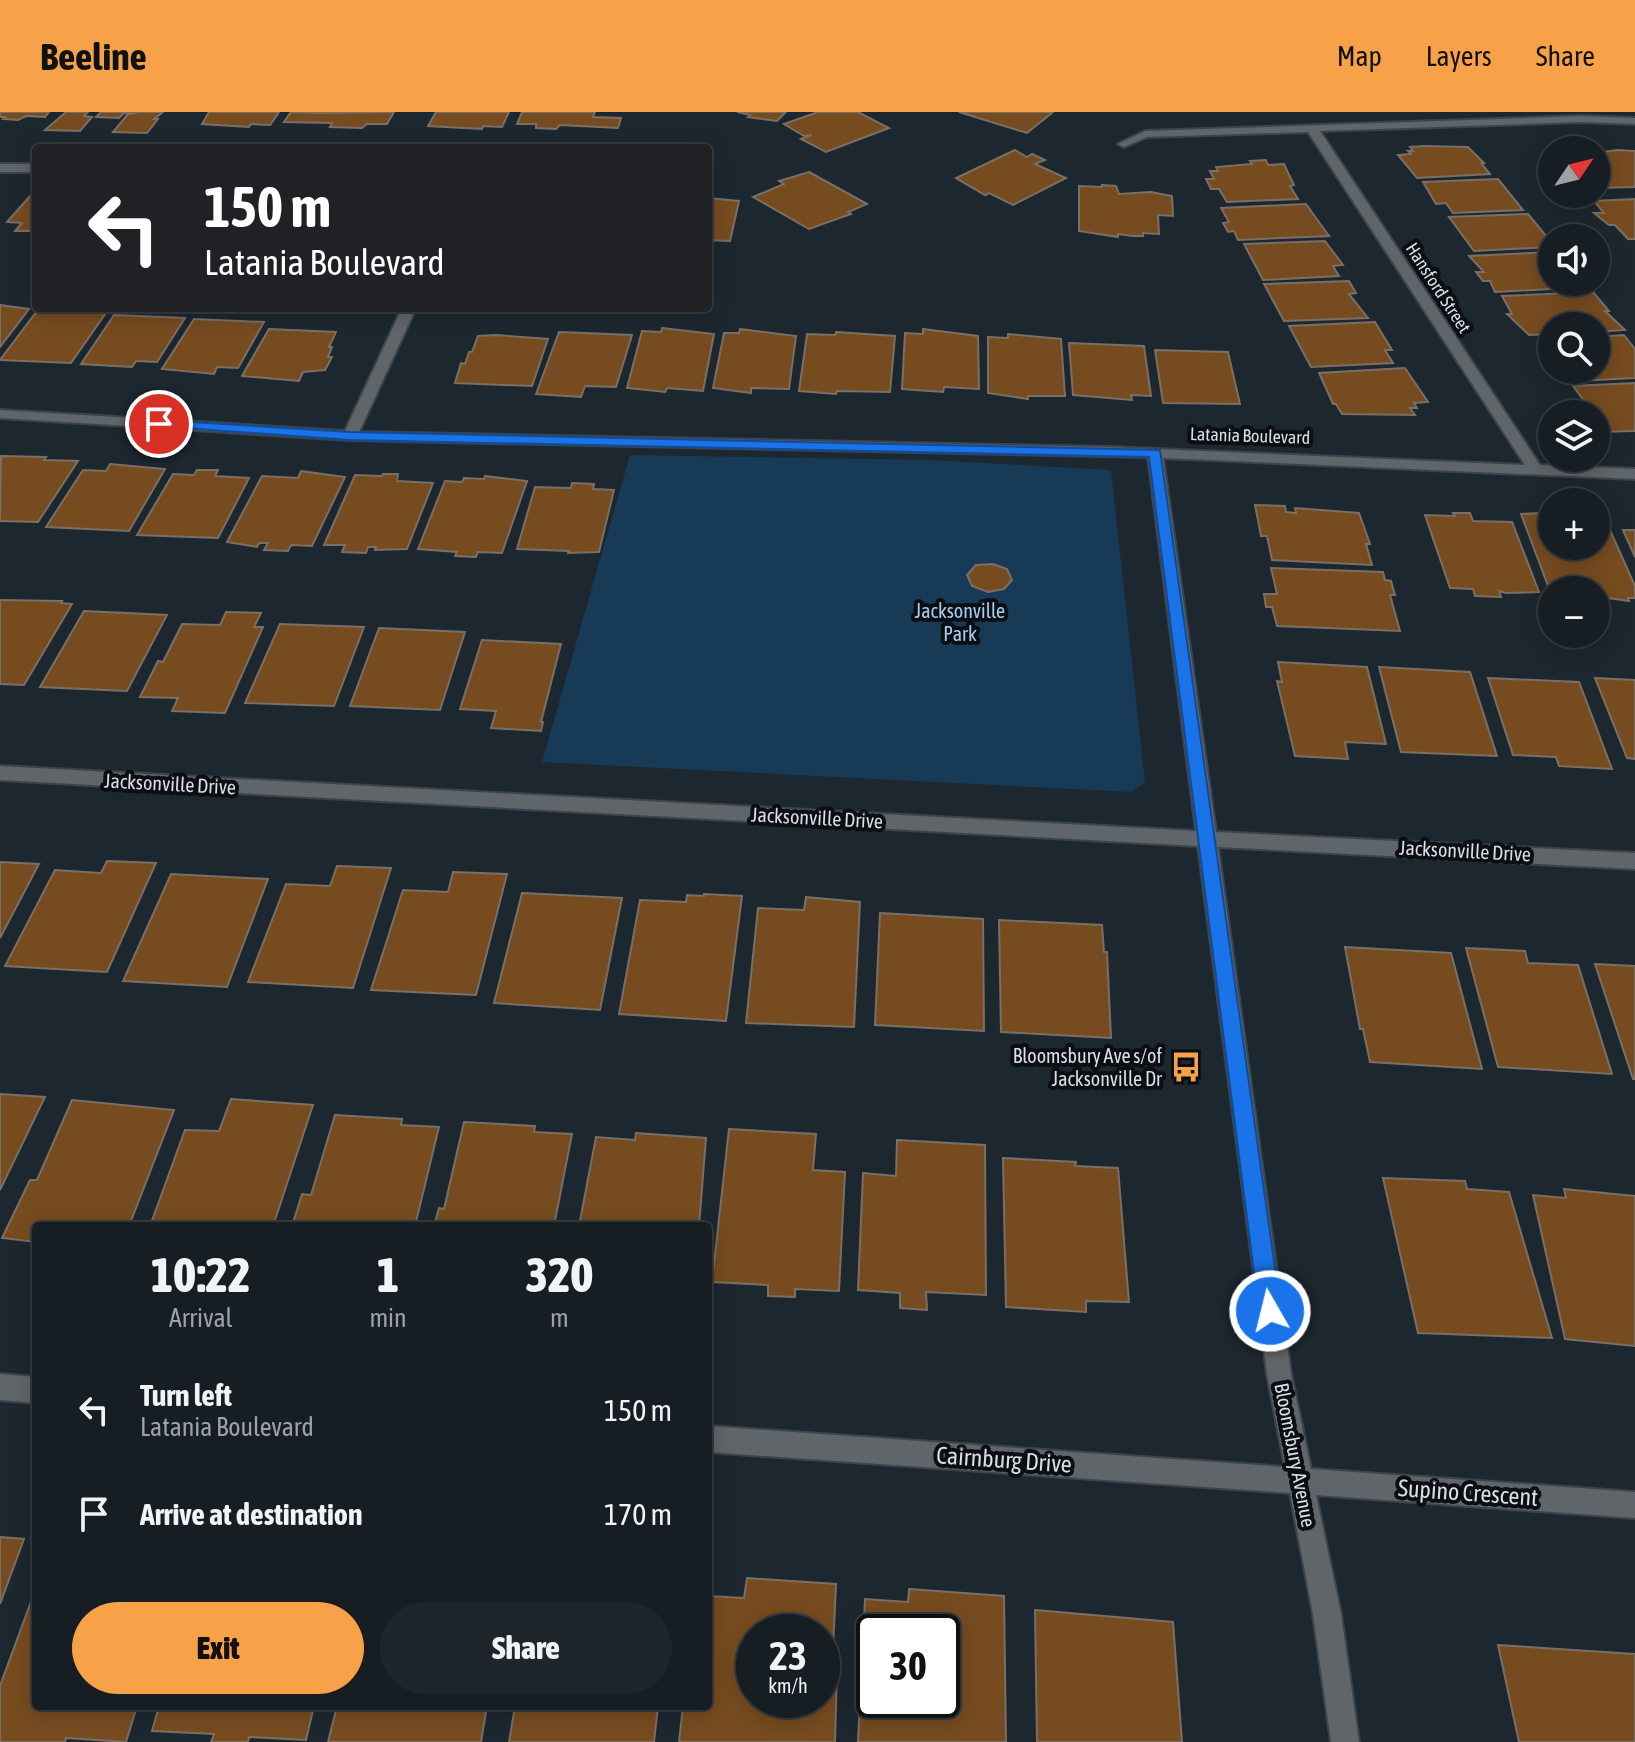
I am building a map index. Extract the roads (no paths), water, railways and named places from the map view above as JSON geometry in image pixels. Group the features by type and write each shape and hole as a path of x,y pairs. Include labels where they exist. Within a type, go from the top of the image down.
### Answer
{"street":[{"path":"1124,144 1145,134 1583,119 1635,121"},
{"name":"Hansford Street","path":"1311,127 1536,470"},
{"path":"0,168 32,168"},
{"path":"350,436 407,312"},
{"name":"Latania Boulevard","path":"0,414 350,436 1155,453 1635,474"},
{"name":"Bloomsbury Avenue","path":"1155,453 1279,1374 1327,1614 1345,1742"},
{"name":"Jacksonville Drive","path":"0,773 618,809 1635,861"},
{"path":"0,1387 32,1390"},
{"name":"Cairnburg Drive","path":"712,1439 1300,1482"},
{"name":"Supino Crescent","path":"1300,1482 1635,1505"}],"place":[{"name":"Bloomsbury Ave s/of Jacksonville Dr","path":"1186,1067"}],"park label":[{"name":"Jacksonville Park","path":"960,622"}]}
